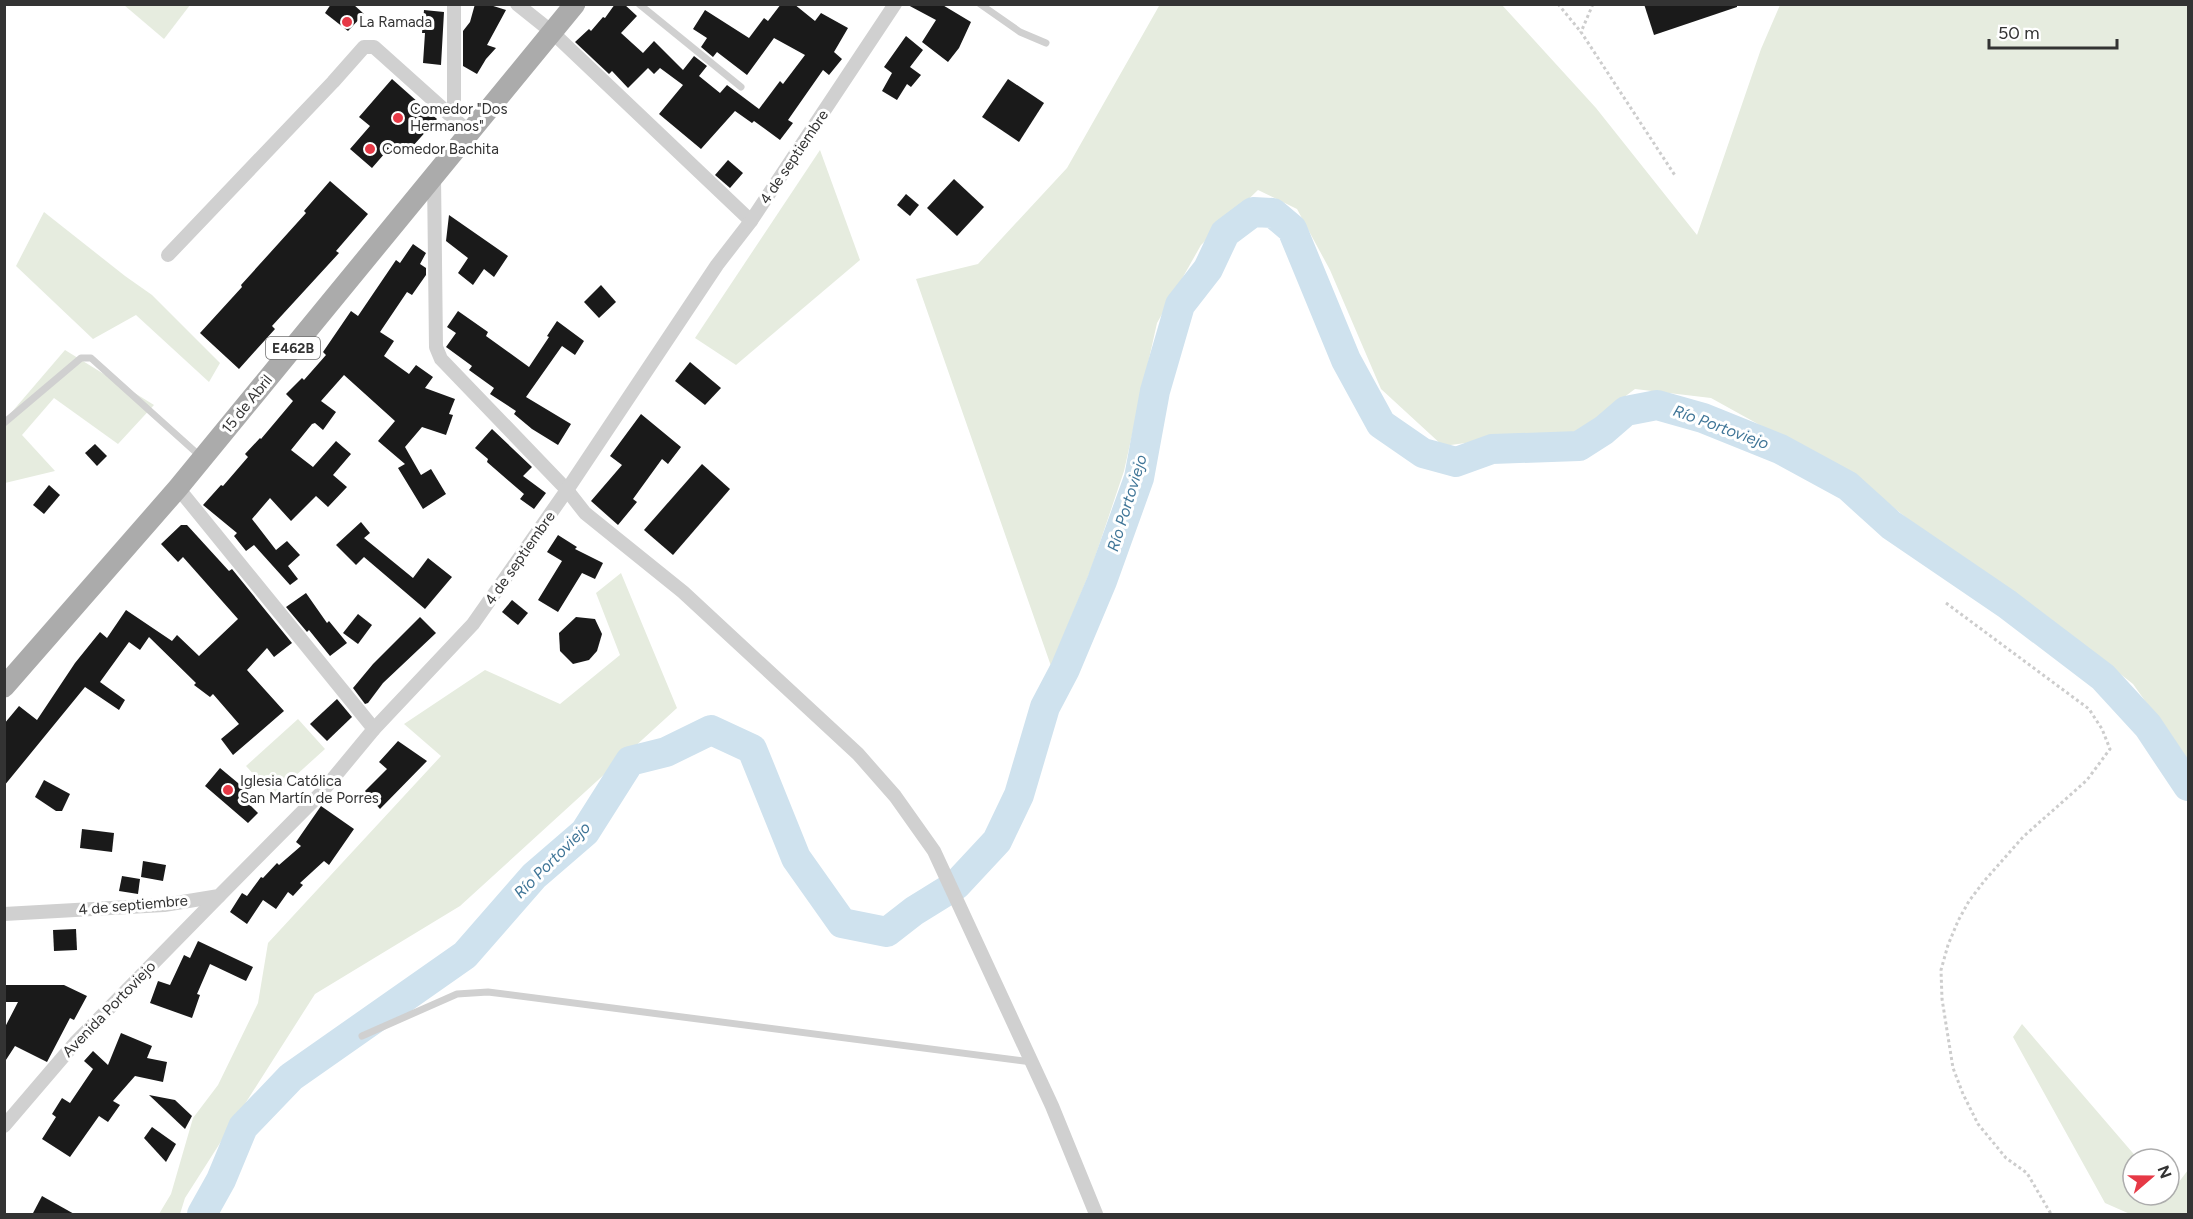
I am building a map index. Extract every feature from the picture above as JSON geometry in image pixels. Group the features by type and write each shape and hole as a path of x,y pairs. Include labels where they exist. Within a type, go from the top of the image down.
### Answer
{"main road":[{"name":"15 de Abril","path":"4,687 178,488 434,176 462,125 552,32 575,4"}],"street":[{"path":"454,4 462,125"},
{"path":"517,4 552,32 751,221"},
{"name":"4 de septiembre","path":"4,914 164,905 219,896 321,793 374,729 473,624 567,490 717,265 751,221 895,4"},
{"path":"168,255 364,47 374,47 462,125"},
{"path":"434,176 436,346 441,359 567,490 585,513 683,592 858,754 895,796 934,851 964,921 1032,1062 1096,1215"},
{"path":"178,488 374,729"},
{"name":"Avenida Portoviejo","path":"4,1126 75,1043 219,896"}],"lane":[{"path":"639,4 741,87"},
{"path":"980,4 1020,32 1046,43"},
{"path":"4,423 81,358 91,358 202,458"},
{"path":"362,1036 457,994 489,992 1032,1062"}],"path":[{"path":"1558,4 1581,32 1676,177"},
{"path":"1581,32 1593,4"},
{"path":"1946,603 2088,709 2102,729 2110,749 2087,780 2022,837 1969,901 1948,945 1941,970 1942,999 1953,1068 1963,1094 1978,1124 2006,1158 2027,1173 2051,1215"}],"shaded area":[{"path":"1162,4 1502,5 1596,108 1697,235 1761,49 1780,5 2188,5 2188,761 2133,684 2048,617 1943,547 1859,480 1711,398 1635,389 1577,432 1518,436 1443,446 1381,389 1330,270 1297,209 1258,190 1201,245 1157,323 1124,471 1091,569 1051,666 916,279 978,264 1067,168"},
{"path":"124,5 190,5 164,39"},
{"path":"820,150 860,260 736,365 695,338"},
{"path":"44,212 152,295 220,363 209,382 136,315 93,339 16,266"},
{"path":"65,350 154,405 118,444 54,398 22,435 55,471 5,483 5,420"},
{"path":"621,573 677,708 460,906 315,994 185,1198 180,1214 159,1214 171,1194 193,1118 218,1085 258,1003 268,943 441,756 404,724 485,670 560,704 620,655 596,593"},
{"path":"298,719 325,749 273,796 246,766"},
{"path":"2022,1024 2128,1147 2121,1147 2121,1207 2181,1207 2181,1179 2188,1170 2188,1214 2130,1214 2105,1203 2013,1037"}],"building":[{"name":"La Ramada","path":"331,4 353,4 364,14 348,31 325,13"},
{"path":"475,4 487,4 506,10 487,45 496,48 477,74 463,66 463,31 470,22"},
{"path":"615,4 624,4 637,16 621,33 643,53 654,41 683,70 694,56 707,66 699,76 720,93 727,85 759,109 780,81 783,84 805,55 774,38 747,75 717,52 713,57 701,47 707,38 693,29 705,10 749,38 764,18 768,21 781,4 794,4 815,21 821,13 848,28 834,52 842,59 829,75 823,70 788,120 793,123 780,140 754,121 752,123 735,111 701,149 659,114 683,85 660,68 654,74 648,68 628,88 612,71 609,74 575,42 589,29 591,31 603,17 605,18"},
{"path":"906,4 941,4 971,22 959,48 948,62 922,42 936,20"},
{"path":"1644,4 1737,4 1737,7 1654,35"},
{"path":"424,10 444,12 441,65 423,63"},
{"path":"906,36 923,50 910,67 921,75 911,87 907,84 897,100 882,91 892,73 884,67"},
{"name":"Comedor \"Dos Hermanos\"","path":"392,79 437,119 404,156 392,145 372,168 350,149 370,126 359,117"},
{"path":"1008,79 1044,103 1019,142 982,117"},
{"path":"728,160 743,173 730,188 715,175"},
{"path":"954,179 984,207 957,236 927,208"},
{"path":"330,181 368,214 336,251 339,253 272,326 275,329 239,369 200,333 306,213 304,211"},
{"path":"906,194 919,205 910,216 897,205"},
{"path":"449,215 508,256 494,277 484,269 473,285 458,273 468,258 446,241"},
{"path":"413,244 426,253 420,264 426,268 426,275 412,295 407,292 380,332 394,341 384,356 409,374 416,365 433,377 425,388 455,399 449,414 453,415 446,435 422,427 405,447 421,475 431,469 446,494 423,509 398,468 405,464 378,441 395,421 344,375 321,401 336,412 323,430 315,423 312,424 291,450 313,467 336,441 351,454 333,475 347,487 328,507 316,496 291,521 270,498 252,519 276,550 287,541 300,555 288,566 298,579 290,585 254,545 246,551 234,536 237,533 203,505 221,485 223,486 248,457 245,454 293,401 286,394 302,378 304,380 326,355 323,352 351,311 358,316 396,260 400,263"},
{"path":"601,285 616,302 599,318 584,302"},
{"path":"458,311 488,332 486,336 529,367 557,321 584,341 575,355 562,346 526,397 571,424 558,445 532,429 514,414 516,411 490,394 494,388 469,370 472,366 446,347 456,333 447,327"},
{"path":"690,362 721,388 705,405 675,381"},
{"path":"641,414 681,447 668,464 662,459 633,499 637,502 618,525 591,501 622,465 610,456"},
{"path":"492,429 532,467 523,476 546,493 534,509 520,499 524,494 487,462 488,459 475,448"},
{"path":"95,444 107,456 97,466 85,453"},
{"path":"702,464 730,489 673,555 644,530"},
{"path":"49,485 60,495 44,514 33,505"},
{"path":"361,522 370,533 364,538 413,578 428,558 452,577 425,609 364,557 356,565 336,545"},
{"path":"181,525 187,525 229,571 232,569 292,643 274,657 267,648 247,670 284,711 233,755 221,739 239,724 213,694 210,697 194,685 196,683 149,637 140,650 129,642 100,682 125,700 119,710 85,687 4,786 4,724 19,706 37,720 75,663 100,632 107,638 126,610 172,641 177,635 199,656 238,619 183,557 178,562 161,544"},
{"path":"558,535 577,547 575,549 603,563 595,579 582,573 558,612 538,600 562,561 547,552"},
{"path":"306,593 327,623 329,621 347,643 330,656 286,607"},
{"path":"512,600 528,613 518,625 502,612"},
{"path":"358,614 372,625 358,644 343,633"},
{"path":"420,617 436,633 383,683 365,704 353,688 373,664"},
{"path":"576,617 595,619 602,634 597,651 589,660 573,664 560,651 559,633"},
{"path":"337,699 352,717 327,741 310,724"},
{"path":"398,741 427,761 380,809 365,791 387,769 379,762"},
{"name":"Iglesia Católica San Martín de Porres","path":"220,768 250,793 245,800 258,813 248,823 205,786"},
{"path":"44,780 70,794 62,811 56,811 35,797"},
{"path":"321,806 354,829 329,865 324,861 300,883 303,885 293,896 288,892 276,909 263,900 247,924 230,912 242,893 247,896 261,877 263,878 277,863 279,865 301,846 296,842"},
{"path":"82,829 114,833 112,852 80,848"},
{"path":"143,861 166,865 163,881 141,877"},
{"path":"122,876 140,879 138,894 119,891"},
{"path":"76,929 77,950 54,951 53,930"},
{"path":"198,941 253,967 246,981 210,964 197,994 200,995 192,1018 150,1003 158,981 170,985 184,955 190,958"},
{"path":"4,985 64,985 87,996 74,1020 70,1018 47,1062 15,1046 4,1063 4,1029 18,1002 4,1002"},
{"path":"121,1033 152,1046 147,1058 167,1062 163,1082 135,1076 113,1101 120,1105 108,1122 99,1116 70,1157 42,1139 56,1117 52,1114 62,1098 70,1103 93,1069 84,1061 93,1051 108,1065"},
{"path":"149,1095 175,1100 192,1116 185,1129"},
{"path":"152,1127 176,1144 166,1162 144,1138"},
{"path":"42,1196 76,1215 32,1215"}],"waterway":[{"name":"Río Portoviejo","path":"202,1214 221,1180 243,1127 291,1077 465,955 534,876 585,832 630,761 666,752 711,730 752,749 796,858 842,923 887,932 914,911 956,885 997,841 1019,795 1045,707 1065,669 1102,581 1139,478 1155,391 1180,305 1208,269 1225,233 1253,212 1273,213 1292,229 1346,360 1381,424 1423,453 1456,462 1492,449 1579,446 1604,430 1626,411 1657,405 1703,418 1780,449 1848,486 1891,525 2007,604 2103,677 2148,726 2188,786"}],"place":[{"name":"La Ramada","path":"347,22"},
{"name":"Comedor \"Dos Hermanos\"","path":"398,118"},
{"name":"Comedor Bachita","path":"370,149"},
{"name":"Iglesia Católica San Martín de Porres","path":"228,790"}]}
